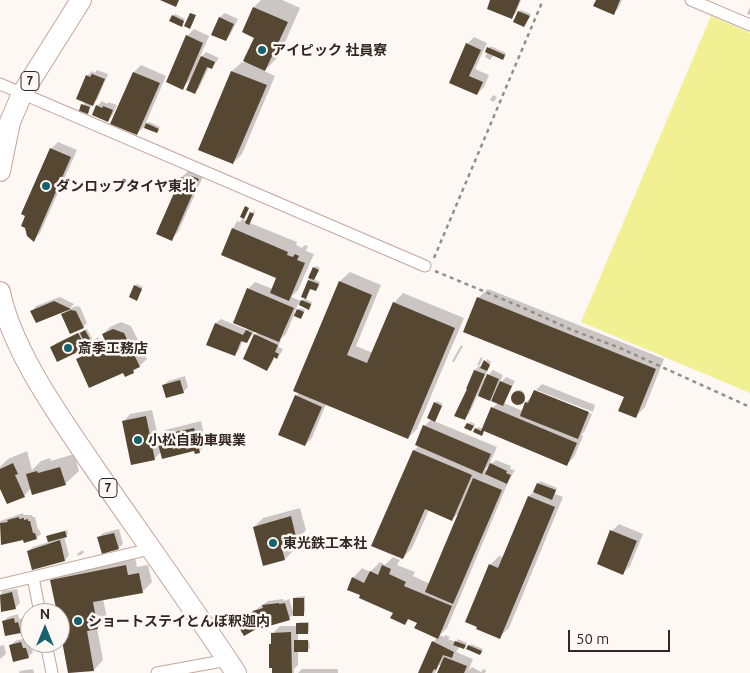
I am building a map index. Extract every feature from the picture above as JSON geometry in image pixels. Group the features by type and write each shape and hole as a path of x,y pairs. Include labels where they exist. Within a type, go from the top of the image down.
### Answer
{"highway":[{"name":"7","path":"0,171 10,122 22,94 81,0"},
{"name":"7","path":"0,292 10,328 27,362 68,428 232,667"}],"street":[{"path":"691,0 706,3 750,25"},
{"path":"0,84 427,267"},
{"path":"0,585 150,549"},
{"path":"33,577 38,603"},
{"path":"48,653 52,673"},
{"path":"157,673 232,667"}],"path":[{"path":"543,0 427,267 572,330 620,348 750,406"}],"shaded area":[{"path":"711,16 750,33 750,393 581,322"}],"building":[{"path":"160,0 179,0 176,7"},
{"path":"490,0 520,0 512,19 487,9"},
{"path":"596,0 620,0 614,15 593,6"},
{"name":"アイピック 社員寮","path":"253,7 288,22 265,71 243,61 254,38 242,32"},
{"path":"518,11 530,16 524,27 513,22"},
{"path":"190,13 196,15 190,29 184,26"},
{"path":"172,15 184,21 182,27 169,21"},
{"path":"219,17 234,24 226,41 211,35"},
{"path":"186,35 203,43 183,90 166,82"},
{"path":"466,43 481,50 469,76 483,82 477,95 449,83"},
{"path":"487,47 505,55 503,60 485,52"},
{"path":"201,56 215,62 212,69 207,67 195,94 186,90"},
{"path":"231,71 267,85 233,164 198,150"},
{"path":"133,72 160,83 137,135 110,124"},
{"path":"92,74 105,79 93,106 76,99 86,75 90,77"},
{"path":"81,104 90,107 88,114 79,111"},
{"path":"96,105 113,110 108,122 92,115"},
{"path":"146,123 159,129 157,133 144,128"},
{"name":"ダンロップタイヤ東北","path":"50,148 71,157 34,242 27,236 25,228 21,226 25,216 21,214"},
{"path":"192,176 199,179 172,241 156,234 181,177 190,180"},
{"path":"245,206 249,208 244,219 240,217"},
{"path":"250,212 254,214 249,225 245,223"},
{"path":"232,228 288,252 287,255 293,257 295,254 299,256 297,260 305,263 289,301 270,293 276,278 221,255"},
{"path":"313,267 319,270 314,280 308,278"},
{"path":"308,280 319,284 316,291 310,289 306,299 301,297"},
{"path":"339,281 372,295 347,355 367,363 393,302 455,328 408,439 293,391"},
{"path":"134,285 142,289 137,301 129,297"},
{"path":"247,288 294,308 279,342 233,323"},
{"path":"477,297 656,369 636,418 618,411 624,397 463,332"},
{"path":"301,300 311,304 309,310 299,305"},
{"path":"54,301 71,309 36,323 30,311"},
{"path":"297,309 304,312 301,319 294,316"},
{"path":"71,310 76,311 84,328 70,334 61,314"},
{"path":"215,323 243,335 246,330 252,333 247,343 241,341 235,356 206,345"},
{"path":"113,329 124,333 140,367 133,370 134,373 125,377 123,373 89,388 76,359 107,345 102,334"},
{"path":"85,330 91,341 85,344 80,333"},
{"name":"斎季工務店","path":"78,333 86,348 57,362 50,347"},
{"path":"254,334 278,345 275,352 279,354 277,359 274,357 267,371 243,359"},
{"path":"484,360 490,365 487,371 480,368"},
{"path":"474,370 485,374 465,420 454,416"},
{"path":"487,374 499,379 490,401 478,396"},
{"path":"180,380 184,393 166,398 162,385"},
{"path":"500,381 512,386 503,406 491,401"},
{"path":"534,390 589,412 578,439 520,416 525,402 528,403"},
{"path":"518,391 523,393 525,398 523,403 518,405 513,403 511,398 513,393"},
{"path":"295,395 322,407 305,446 278,435"},
{"path":"434,402 442,406 435,422 427,418"},
{"path":"491,407 577,443 567,466 484,431 482,436 473,432 475,428 481,431"},
{"name":"小松自動車興業","path":"146,416 155,460 131,465 122,421"},
{"path":"467,423 474,426 471,431 464,428"},
{"path":"423,425 491,454 482,474 415,445"},
{"path":"194,428 200,453 195,454 194,451 162,459 156,436"},
{"path":"413,450 472,475 452,521 425,509 403,559 371,546"},
{"path":"13,463 18,474 15,475 25,497 7,504 0,489 0,469"},
{"path":"490,463 511,475 507,484 485,474"},
{"path":"60,467 66,485 32,495 26,474"},
{"path":"473,478 502,490 453,604 425,592"},
{"path":"537,483 556,490 552,500 533,492"},
{"path":"528,496 555,507 500,639 465,622 489,564 498,568"},
{"name":"東光鉄工本社","path":"291,516 297,541 281,545 285,560 263,566 253,527"},
{"path":"19,517 19,519 24,518 24,520 28,519 30,521 33,533 35,533 37,539 24,543 23,540 1,545 0,523"},
{"path":"610,530 637,541 623,575 597,564"},
{"path":"65,531 67,537 48,542 46,536"},
{"path":"114,533 119,549 102,554 97,537"},
{"path":"60,540 65,561 32,570 27,551"},
{"name":"ショートステイとんぼ釈迦内","path":"126,565 128,575 139,573 143,593 93,602 98,629 87,631 94,671 68,673 64,653 70,653 70,603 55,603 50,580"},
{"path":"382,565 391,569 389,574 406,582 404,586 452,606 438,639 414,628 417,623 408,619 405,625 390,618 393,613 359,598 360,595 347,590 352,577 364,583 370,571 378,575"},
{"path":"12,592 16,609 1,612 0,595"},
{"path":"293,598 304,598 304,616 293,616"},
{"path":"285,603 290,620 259,629 253,611 263,608 262,605"},
{"path":"249,613 258,628 244,636 235,621"},
{"path":"14,618 15,623 18,622 20,633 5,636 2,621"},
{"path":"296,623 308,623 308,634 296,634"},
{"path":"291,632 292,673 272,673 272,668 269,668 271,633"},
{"path":"294,640 308,640 308,652 294,652"},
{"path":"432,641 454,652 452,658 443,655 436,670 434,669 432,673 418,673"},
{"path":"455,641 466,645 464,649 453,645"},
{"path":"20,642 20,653 28,653 29,658 13,662 9,645"},
{"path":"468,645 482,651 480,655 466,649"},
{"path":"444,657 467,666 464,673 437,673"}],"place":[{"name":"アイピック 社員寮","path":"262,50"},
{"name":"ダンロップタイヤ東北","path":"46,186"},
{"name":"斎季工務店","path":"68,348"},
{"name":"小松自動車興業","path":"138,440"},
{"name":"東光鉄工本社","path":"273,543"},
{"name":"ショートステイとんぼ釈迦内","path":"78,621"}]}
